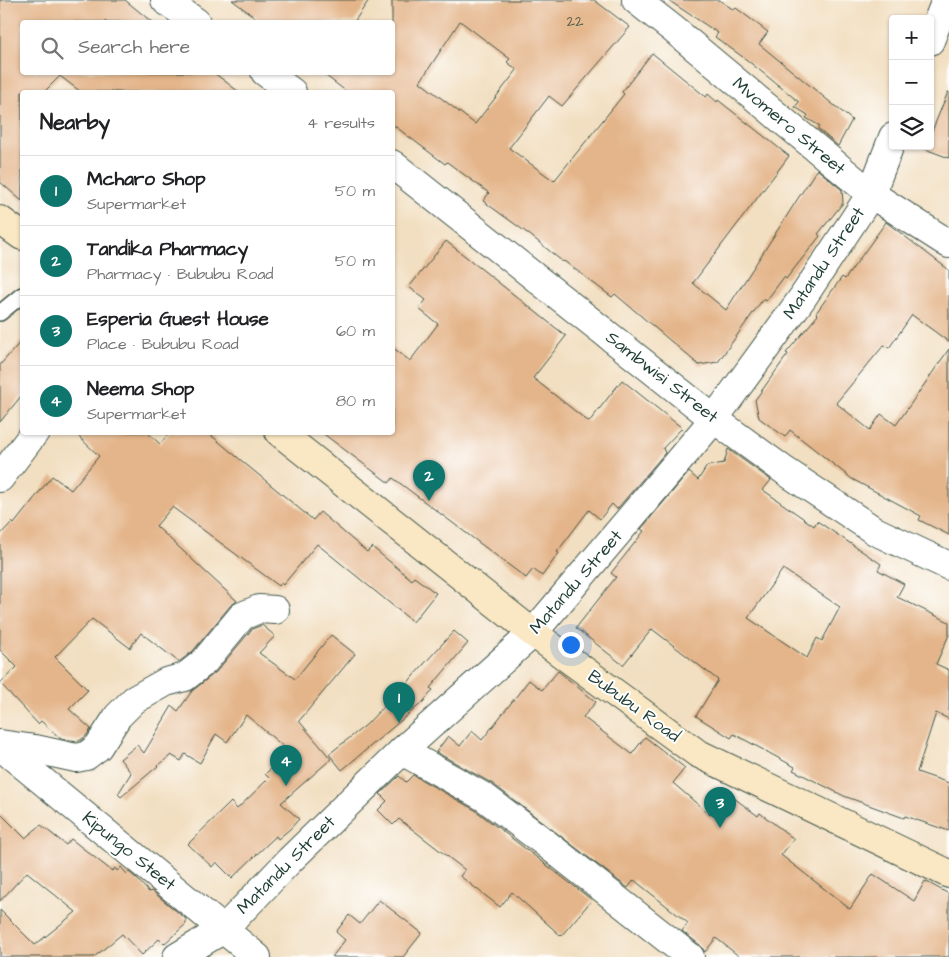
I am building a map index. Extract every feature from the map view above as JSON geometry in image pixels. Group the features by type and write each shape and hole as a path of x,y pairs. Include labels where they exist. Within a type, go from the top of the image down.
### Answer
{"street":[{"path":"165,0 193,20"},
{"name":"Mvomero Street","path":"636,0 871,194 949,244"},
{"path":"934,31 946,0"},
{"path":"269,75 289,90"},
{"name":"Matandu Street","path":"176,957 224,929 290,860 402,751 533,633 714,419 803,297 871,194 889,147"},
{"name":"Sambwisi Street","path":"395,166 714,419 785,471 875,531 949,566"},
{"path":"0,220 20,235"},
{"path":"0,478 33,435"},
{"name":"Bububu Road","path":"283,435 533,633 697,753 949,874"},
{"path":"0,745 34,748 76,758 86,756 98,747 118,716 134,700 166,682 185,677 204,662 242,616 260,608 275,610"},
{"name":"Kipungo Steet","path":"0,745 257,957"},
{"path":"402,751 484,797 690,957"}],"lane":[{"path":"0,314 20,297"}],"building":[{"path":"0,0 125,0 150,20 20,20 20,75 217,75 236,90 78,90 60,76 46,90 20,90 20,199 0,182"},
{"path":"232,0 369,0 355,20 258,20"},
{"path":"392,0 594,0 630,27 562,106 549,96 509,148 554,181 624,94 622,92 652,53 706,97 708,94 717,102 718,100 789,156 693,283 726,310 817,169 842,190 843,203 786,279 784,277 766,301 763,299 718,362 699,365 615,294 612,297 483,201 489,193 447,162 445,164 395,126 395,90 344,90 325,75 395,75 395,20 392,20","holes":["460,21 510,59 507,62 517,70 475,124 420,82"]},
{"path":"668,0 719,0 734,10 736,8 768,32 759,44 852,120 838,146 818,129 820,126 806,118 808,115 795,107 799,102 715,37 718,33"},
{"path":"949,92 949,158 928,150 934,150 934,126"},
{"path":"886,222 949,270 949,342 912,315 889,348 884,345 836,403 870,430 881,414 896,425 949,349 949,535 919,520 921,516 852,479 790,430 785,437 759,418 755,400 788,354 786,353 818,315 816,313 842,277 845,279"},
{"path":"446,241 566,336 533,378 589,422 622,380 682,428 663,448 665,453 617,509 612,504 600,519 589,510 557,552 559,553 542,576 533,569 526,578 393,478 389,483 325,435 395,435 395,349 410,361 438,324 419,309 426,300 409,287"},
{"path":"20,342 20,397 0,422 0,365"},
{"path":"77,435 150,435 160,444 168,435 211,435 313,520 320,512 367,552 372,547 412,580 414,577 436,593 413,622 317,544 283,585 281,583 279,586 172,507 156,526 237,601 230,606 193,651 179,662 141,633 130,648 92,619 55,657 88,690 69,709 91,729 79,741 61,739 41,721 38,724 0,683 17,667 0,650 0,535 12,522 14,524 52,476 71,490 99,456"},
{"path":"728,449 771,480 763,490 814,526 817,521 881,564 878,570 904,584 897,597 949,622 949,635 936,664 949,670 949,719 936,713 917,772 949,783 949,831 905,816 904,818 844,796 793,770 795,767 734,734 731,738 696,716 718,680 652,629 623,665 576,628 616,577 611,573 644,531 641,529 689,472 698,480 707,466 724,463","holes":["783,569 840,607 822,641 817,638 807,658 748,618"]},
{"path":"262,625 275,636 259,653 295,679 331,635 355,654 299,721 331,759 281,803 299,819 278,839 276,836 232,878 216,862 212,867 188,844 231,802 237,809 269,778 265,774 290,752 246,715 227,742 216,734 200,763 185,754 181,761 171,755 121,797 118,794 131,773 120,759 137,745 144,753 172,706 178,711 192,691 216,672 252,629"},
{"path":"454,631 468,643 430,688 433,690 423,702 342,770 329,754 366,725 386,704 389,707 414,675"},
{"path":"558,671 596,702 583,717 632,754 645,737 685,768 673,783 710,815 726,792 758,816 760,813 794,839 781,855 850,909 873,874 914,901 925,881 949,894 949,957 740,957 716,938 705,952 700,945 682,931 688,923 634,880 628,888 493,784 436,752 448,736 460,746 472,731 482,740 529,680 542,690"},
{"path":"413,775 475,810 592,900 561,936 512,892 500,907 460,876 465,870 399,819 393,825 378,810 387,801 380,794 399,776 406,782"},
{"path":"0,813 25,838 41,825 66,845 71,839 112,871 115,868 117,871 121,867 127,874 129,872 136,878 149,892 152,891 186,919 186,924 164,944 159,939 142,955 122,934 94,957 0,957 0,910 35,945 76,912 27,872 0,901"},
{"path":"379,900 422,933 403,957 332,957 345,940 336,932 349,915 360,924"}],"place":[{"name":"Tandika Pharmacy","path":"429,501"},
{"name":"Mcharo Shop","path":"399,723"},
{"name":"Neema Shop","path":"286,786"},
{"name":"Esperia Guest House","path":"720,828"}]}
